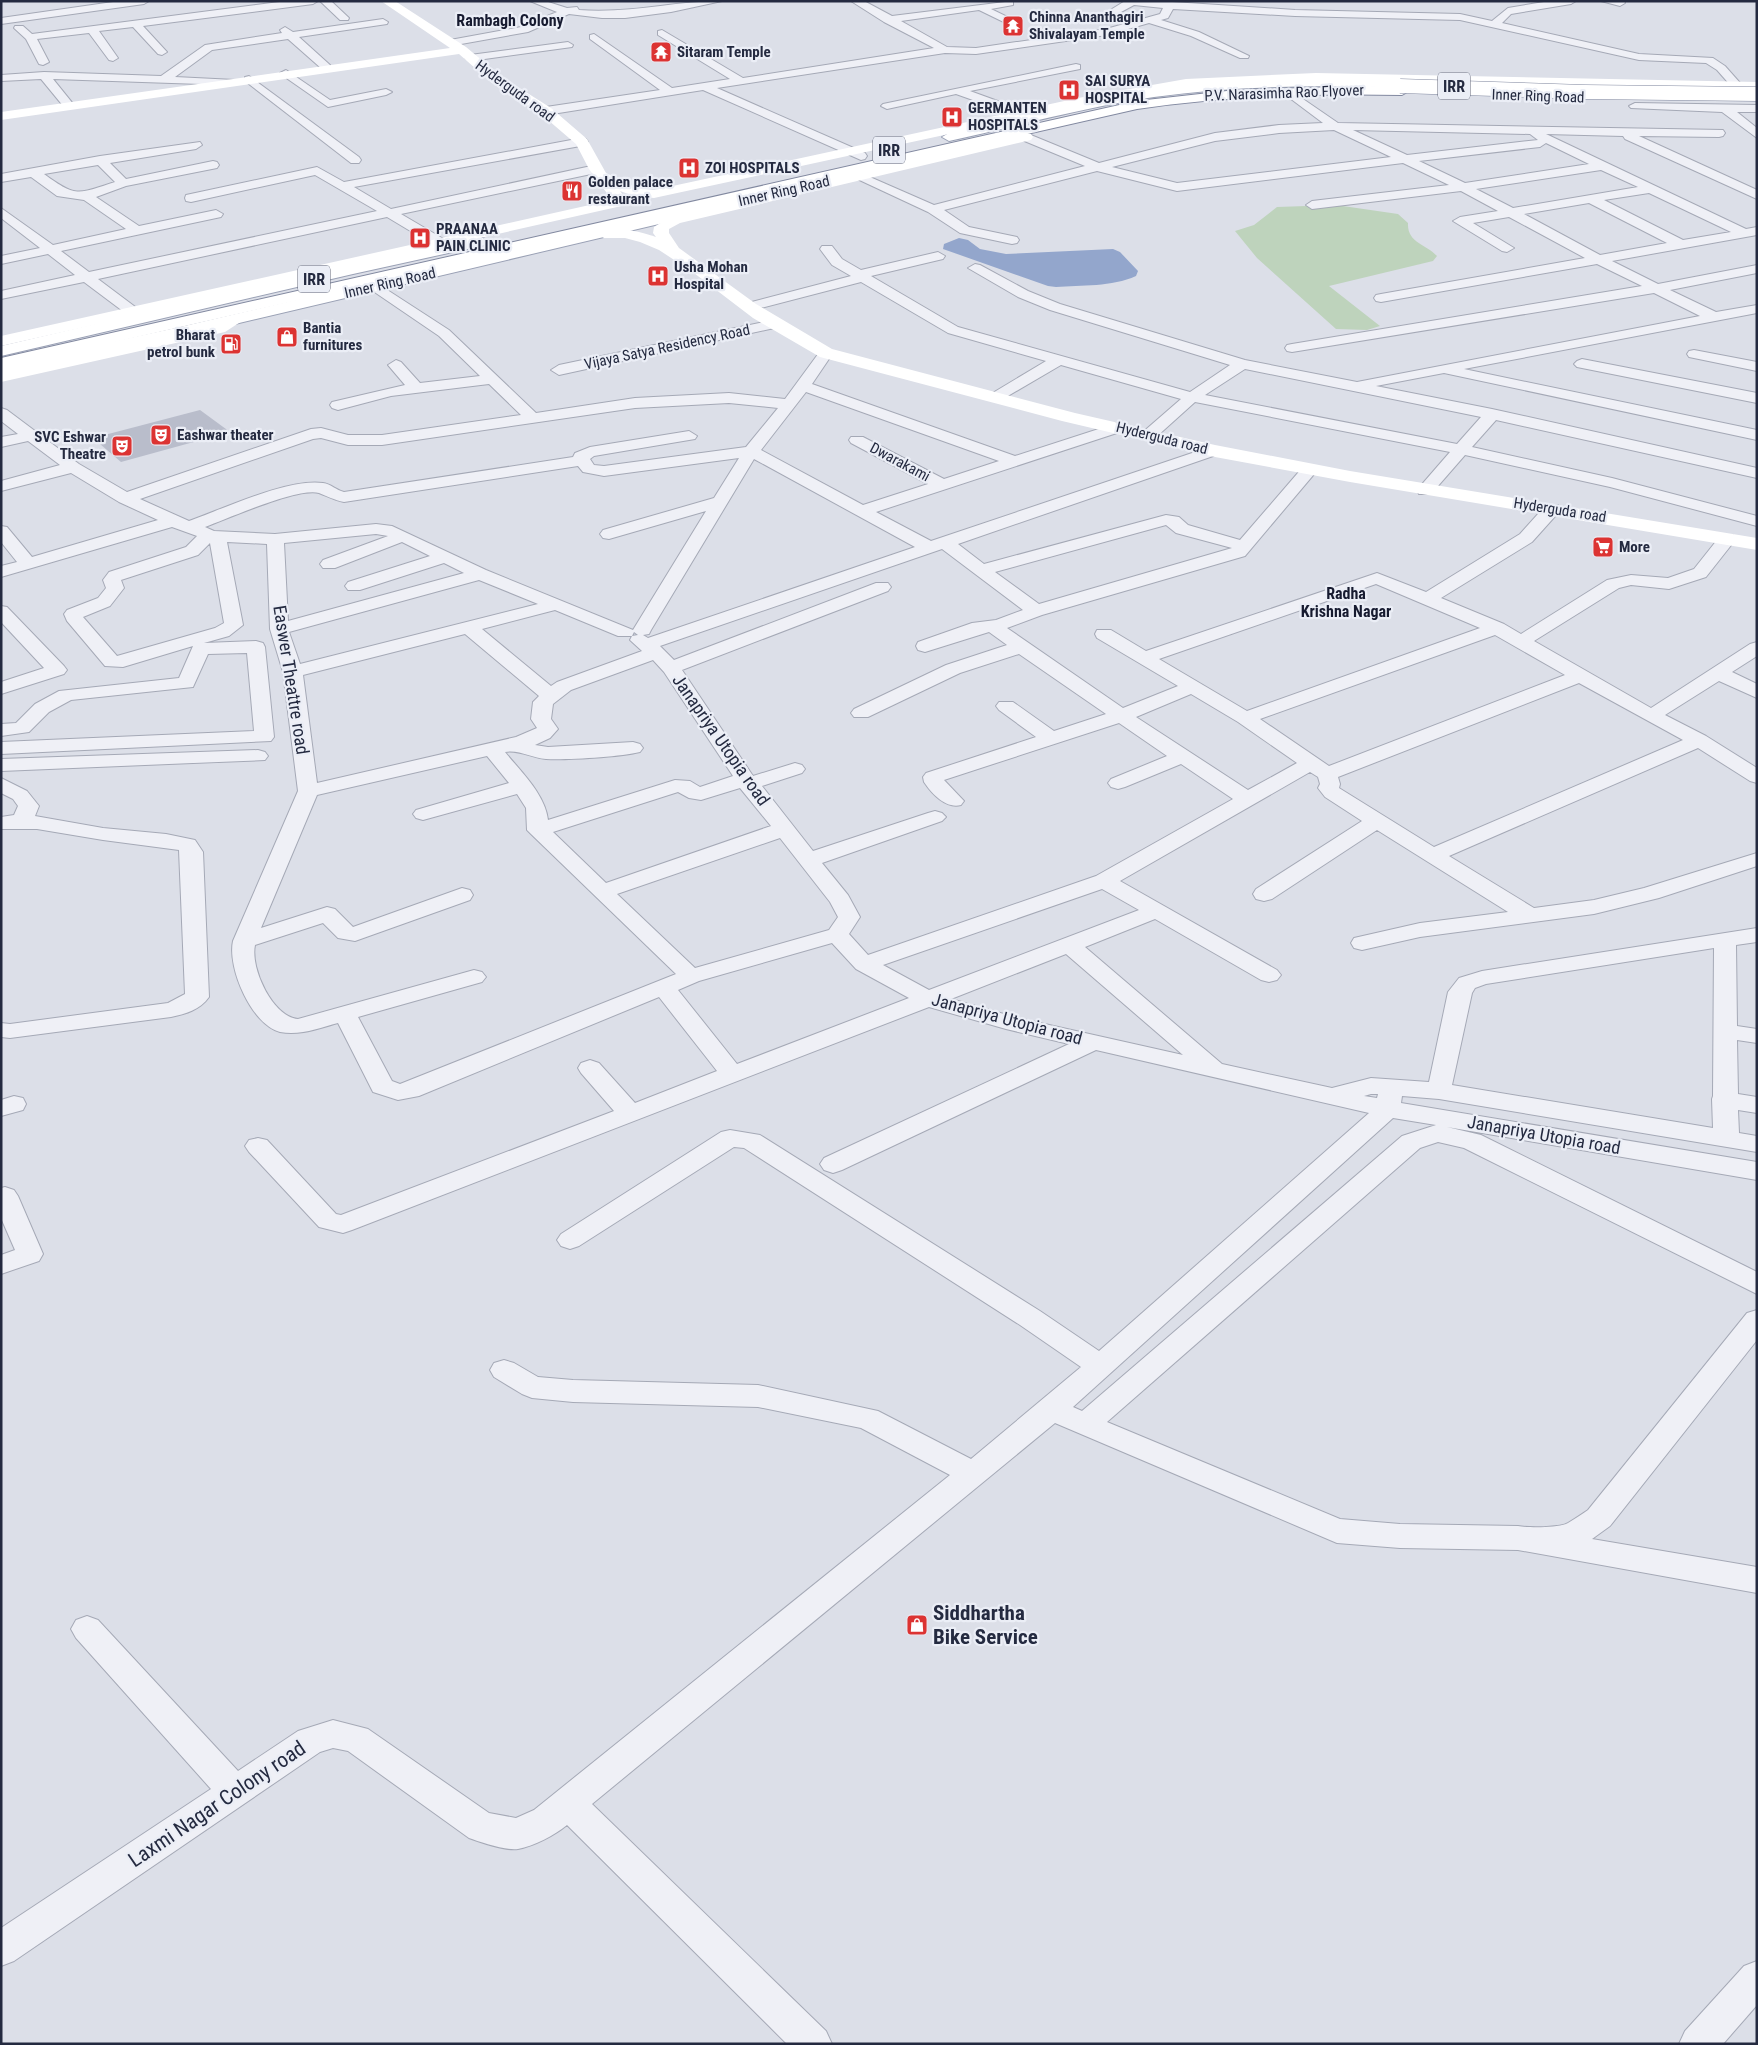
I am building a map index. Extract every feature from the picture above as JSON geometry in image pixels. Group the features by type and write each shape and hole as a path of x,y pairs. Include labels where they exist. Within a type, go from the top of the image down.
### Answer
{"main road":[{"name":"Hyderguda road","path":"387,1 466,54 497,80 546,111 582,142 599,172 621,202 442,244"},
{"path":"1,116 124,97 231,76 249,79 326,67 466,54"},
{"path":"1029,116 1163,86 1255,79 1351,78 1739,89"},
{"name":"Inner Ring Road","path":"1,351 855,154 1029,116 1144,95 1212,86 1312,82 1401,88"},
{"name":"P.V. Narasimha Rao Flyover","path":"1,356 1127,101 1185,92 1249,87 1315,85 1757,99"},
{"name":"Inner Ring Road","path":"1,371 237,319 1023,136 1085,117 1166,102 1224,95 1287,91 1401,88 1585,91 1757,90"},
{"path":"1401,88 1628,102 1757,105"},
{"name":"P.V. Narasimha Rao Flyover","path":"1,363 1137,105 1193,97 1319,89 1401,88 1595,92 1757,90"},
{"path":"672,250 661,234 662,227 674,220 1023,136"},
{"path":"599,172 634,192 654,194 855,154"},
{"name":"Hyderguda road","path":"604,233 636,234 672,250 774,324 826,353 1213,451 1425,490 1552,509 1757,544"},
{"path":"1,341 442,244"},
{"path":"1,377 219,328 237,319"}],"street":[{"path":"6,20 144,1"},
{"path":"20,33 92,30 136,24 204,19 296,2 313,1"},
{"path":"325,1 344,18"},
{"path":"535,1 567,11 608,16 708,2"},
{"path":"450,43 524,30 589,1"},
{"path":"856,1 945,50"},
{"path":"1104,16 1131,1 1158,5 1170,4 1224,10 1295,14 1460,17 1639,57 1709,60 1721,68 1739,89"},
{"path":"1224,10 1252,1"},
{"path":"1495,24 1508,11 1571,1"},
{"path":"1606,1 1620,3"},
{"path":"888,20 1008,3"},
{"path":"546,111 945,50 976,51 1107,32 1152,21 1164,16 1170,4"},
{"path":"1295,14 1327,4"},
{"path":"1370,16 1407,4"},
{"path":"980,7 1016,25"},
{"path":"258,9 314,49 326,67"},
{"path":"6,20 20,33 43,62"},
{"path":"1152,21 1195,34 1244,56"},
{"path":"164,79 208,47 383,22"},
{"path":"136,24 162,52"},
{"path":"92,30 113,58"},
{"path":"662,33 742,82"},
{"path":"1076,37 1098,42"},
{"path":"594,38 670,92"},
{"path":"466,54 568,45"},
{"path":"161,65 180,66"},
{"path":"887,106 957,90 1076,67"},
{"path":"286,73 328,104 386,92"},
{"path":"1,78 44,76 215,81 231,76"},
{"path":"44,76 68,105"},
{"path":"110,78 124,97"},
{"path":"249,79 355,160"},
{"path":"707,87 855,154"},
{"path":"957,90 1029,116"},
{"path":"1287,91 1333,125 1463,187 1714,318"},
{"path":"1635,106 1757,109"},
{"path":"1725,108 1757,134"},
{"path":"933,209 1100,168 1215,137 1260,129 1333,125 1621,133 1719,133"},
{"path":"1528,130 1649,188 1750,232"},
{"path":"1621,133 1757,195"},
{"path":"1023,136 1100,168 1176,187 1552,141"},
{"path":"341,186 582,142"},
{"path":"1,178 196,145"},
{"path":"100,160 123,183"},
{"path":"88,197 93,193 123,183 213,165"},
{"path":"1312,205 1463,187 1602,166"},
{"path":"183,193 316,169 341,186 442,244"},
{"path":"32,172 62,193 88,197 137,232"},
{"path":"1,294 389,212 599,172"},
{"path":"1,260 216,214 158,177"},
{"path":"859,177 933,209 965,230 1012,240"},
{"path":"1507,248 1460,221 1649,188"},
{"path":"1589,198 1682,244"},
{"path":"1,212 133,312"},
{"path":"1381,298 1750,232"},
{"path":"827,249 837,262 953,330 1192,397 1460,449 1612,483 1757,521"},
{"path":"749,307 938,256"},
{"path":"975,268 1055,308 1242,364 1492,414 1757,474"},
{"path":"1292,348 1657,288 1757,269"},
{"path":"1457,284 1474,293"},
{"path":"375,286 444,333 534,419"},
{"path":"1491,302 1508,312"},
{"path":"1352,387 1440,368 1757,309"},
{"name":"Vijaya Satya Residency Road","path":"559,370 774,324"},
{"path":"646,644 719,502 751,451 803,386 826,353"},
{"path":"1694,354 1757,367"},
{"path":"996,397 1060,359"},
{"path":"1149,435 1192,397 1242,364"},
{"path":"1582,364 1757,398"},
{"path":"396,365 416,388"},
{"path":"1440,368 1757,435"},
{"path":"338,405 390,391 493,379"},
{"path":"803,386 1014,461"},
{"path":"125,498 321,432 348,440 382,440 635,403 729,398 789,404"},
{"path":"1,413 29,436 74,467 125,498 201,536 234,625 213,635 123,661 112,662 73,617 73,614 108,600 115,588 112,580 115,576 192,551 201,536 272,497 304,488 322,488 334,495 344,497 582,460"},
{"path":"1425,490 1492,414"},
{"path":"862,511 1117,428"},
{"path":"1,442 29,436"},
{"path":"688,436 590,452 581,456 589,469 604,472 751,451 862,511 937,545 982,570 1036,610"},
{"name":"Dwarakami","path":"857,440 943,485"},
{"path":"474,976 299,1026 283,1025 262,1006 247,975 242,951 244,941 308,791 533,738 548,729 541,719 543,702 564,686 646,644 1213,451"},
{"path":"1,486 74,467"},
{"path":"925,646 979,627 999,625 1036,610 1239,552 1309,470"},
{"path":"609,534 719,502"},
{"path":"1429,598 1526,538 1552,509"},
{"path":"982,570 1166,520 1174,521 1182,529 1243,546"},
{"path":"1,572 28,564 201,536 275,539 376,529 392,531 480,574 646,644 882,587"},
{"path":"1,531 28,564"},
{"path":"329,564 403,536"},
{"name":"Easwer Theattre road","path":"275,539 279,629 293,672 308,791"},
{"path":"1522,641 1613,584 1631,580 1669,584 1700,573 1727,539"},
{"path":"354,586 446,557"},
{"path":"279,629 480,574"},
{"path":"1144,658 1377,578 1429,598 1522,641 1650,716 1699,740 1757,777"},
{"path":"293,672 555,605"},
{"path":"1,611 57,670 1,688"},
{"path":"999,625 996,629 999,633 1247,800"},
{"path":"468,627 551,696"},
{"path":"1245,718 1497,628"},
{"path":"1104,634 1245,718 1318,769 1330,784 1328,788 1332,793 1529,915"},
{"name":"Janapriya Utopia road","path":"646,644 746,781 840,900 849,917 836,935 864,964 930,1000 1091,1042 1332,1096 1390,1098 1757,1171"},
{"path":"1,739 21,737 264,737 256,647 200,649 186,683 66,695 42,708 21,737 1,748"},
{"path":"861,713 953,669 1020,647"},
{"path":"1650,716 1757,648"},
{"path":"1718,673 1757,692"},
{"path":"864,964 1104,881 1247,800 1318,769 1580,676"},
{"path":"954,801 934,782 933,777 1121,716 1192,687"},
{"path":"1006,706 1051,738"},
{"path":"1,730 21,737"},
{"path":"1431,856 1699,740"},
{"path":"515,743 532,751 548,753 633,748"},
{"path":"492,749 522,786 536,808 538,830 692,976"},
{"path":"1,765 258,756"},
{"path":"1118,783 1184,756"},
{"path":"538,830 675,786 683,785 696,794 702,794 795,769"},
{"path":"1,784 20,795 29,806 12,822"},
{"path":"423,814 522,786"},
{"path":"809,860 935,817"},
{"path":"1264,894 1376,821"},
{"path":"1,1030 10,1031 171,1010 186,1005 197,997 192,852 187,844 169,840 12,822"},
{"path":"604,891 784,829"},
{"path":"1362,943 1420,930 1594,907 1651,893 1757,859"},
{"path":"1104,881 1269,975"},
{"path":"244,941 328,914 346,933 355,934 462,895"},
{"path":"258,1146 328,1221 343,1224 930,1000 1157,911"},
{"path":"344,1012 382,1086 398,1092 410,1090 692,976 836,935"},
{"path":"1440,1085 1460,992 1467,983 1482,978 1682,945 1757,935"},
{"path":"1725,940 1724,1099 1726,1139"},
{"path":"1069,945 1215,1069"},
{"path":"664,988 733,1075"},
{"path":"1725,1032 1757,1036"},
{"path":"833,1164 1091,1042"},
{"path":"590,1068 631,1114"},
{"name":"Janapriya Utopia road","path":"1390,1098 1440,1085 1757,1144"},
{"path":"1474,1091 1658,1119"},
{"name":"Laxmi Nagar Colony road","path":"1,1949 310,1741 333,1734 356,1739 481,1828 517,1834 546,1821 1101,1367 1390,1098"},
{"path":"1724,1099 1757,1104"},
{"path":"1085,1424 1411,1142 1437,1133 1472,1141 1757,1284"},
{"path":"570,1240 730,1138 751,1141 1030,1318 1101,1367"},
{"path":"1,1265 30,1254 5,1196"},
{"path":"1052,1408 1085,1424 1337,1531 1400,1536 1518,1538 1572,1536 1599,1518 1757,1320"},
{"path":"504,1370 532,1387 573,1391 758,1396 868,1419 939,1454 972,1474"},
{"path":"1518,1538 1757,1580"},
{"path":"87,1630 234,1791"},
{"path":"568,1803 814,2044"},
{"path":"1698,2044 1757,1978"}],"green space":[{"path":"1336,205 1398,214 1408,223 1409,230 1414,239 1437,256 1433,261 1329,286 1380,326 1367,330 1336,329 1257,258 1235,231 1254,225 1277,207"}],"water":[{"path":"959,238 968,240 980,249 1006,254 1113,249 1120,252 1138,271 1136,276 1127,280 1107,284 1048,286 943,249 944,244"}],"building":[{"name":"Eashwar theater","path":"200,410 230,432 121,462 93,438"}],"place":[{"name":"Chinna Ananthagiri Shivalayam Temple","path":"1013,26"},
{"name":"Sitaram Temple","path":"661,52"},
{"name":"SAI SURYA HOSPITAL","path":"1069,90"},
{"name":"GERMANTEN HOSPITALS","path":"952,117"},
{"name":"ZOI HOSPITALS","path":"689,168"},
{"name":"Golden palace restaurant","path":"572,191"},
{"name":"PRAANAA PAIN CLINIC","path":"420,238"},
{"name":"Usha Mohan Hospital","path":"658,276"},
{"name":"Bantia furnitures","path":"287,337"},
{"name":"Bharat petrol bunk","path":"231,344"},
{"name":"Eashwar theater","path":"161,435"},
{"name":"SVC Eshwar Theatre","path":"122,446"},
{"name":"More","path":"1603,547"},
{"name":"Siddhartha Bike Service","path":"917,1625"}],"district":[{"name":"Rambagh Colony","path":"510,20"},
{"name":"Radha Krishna Nagar","path":"1346,602"}]}
